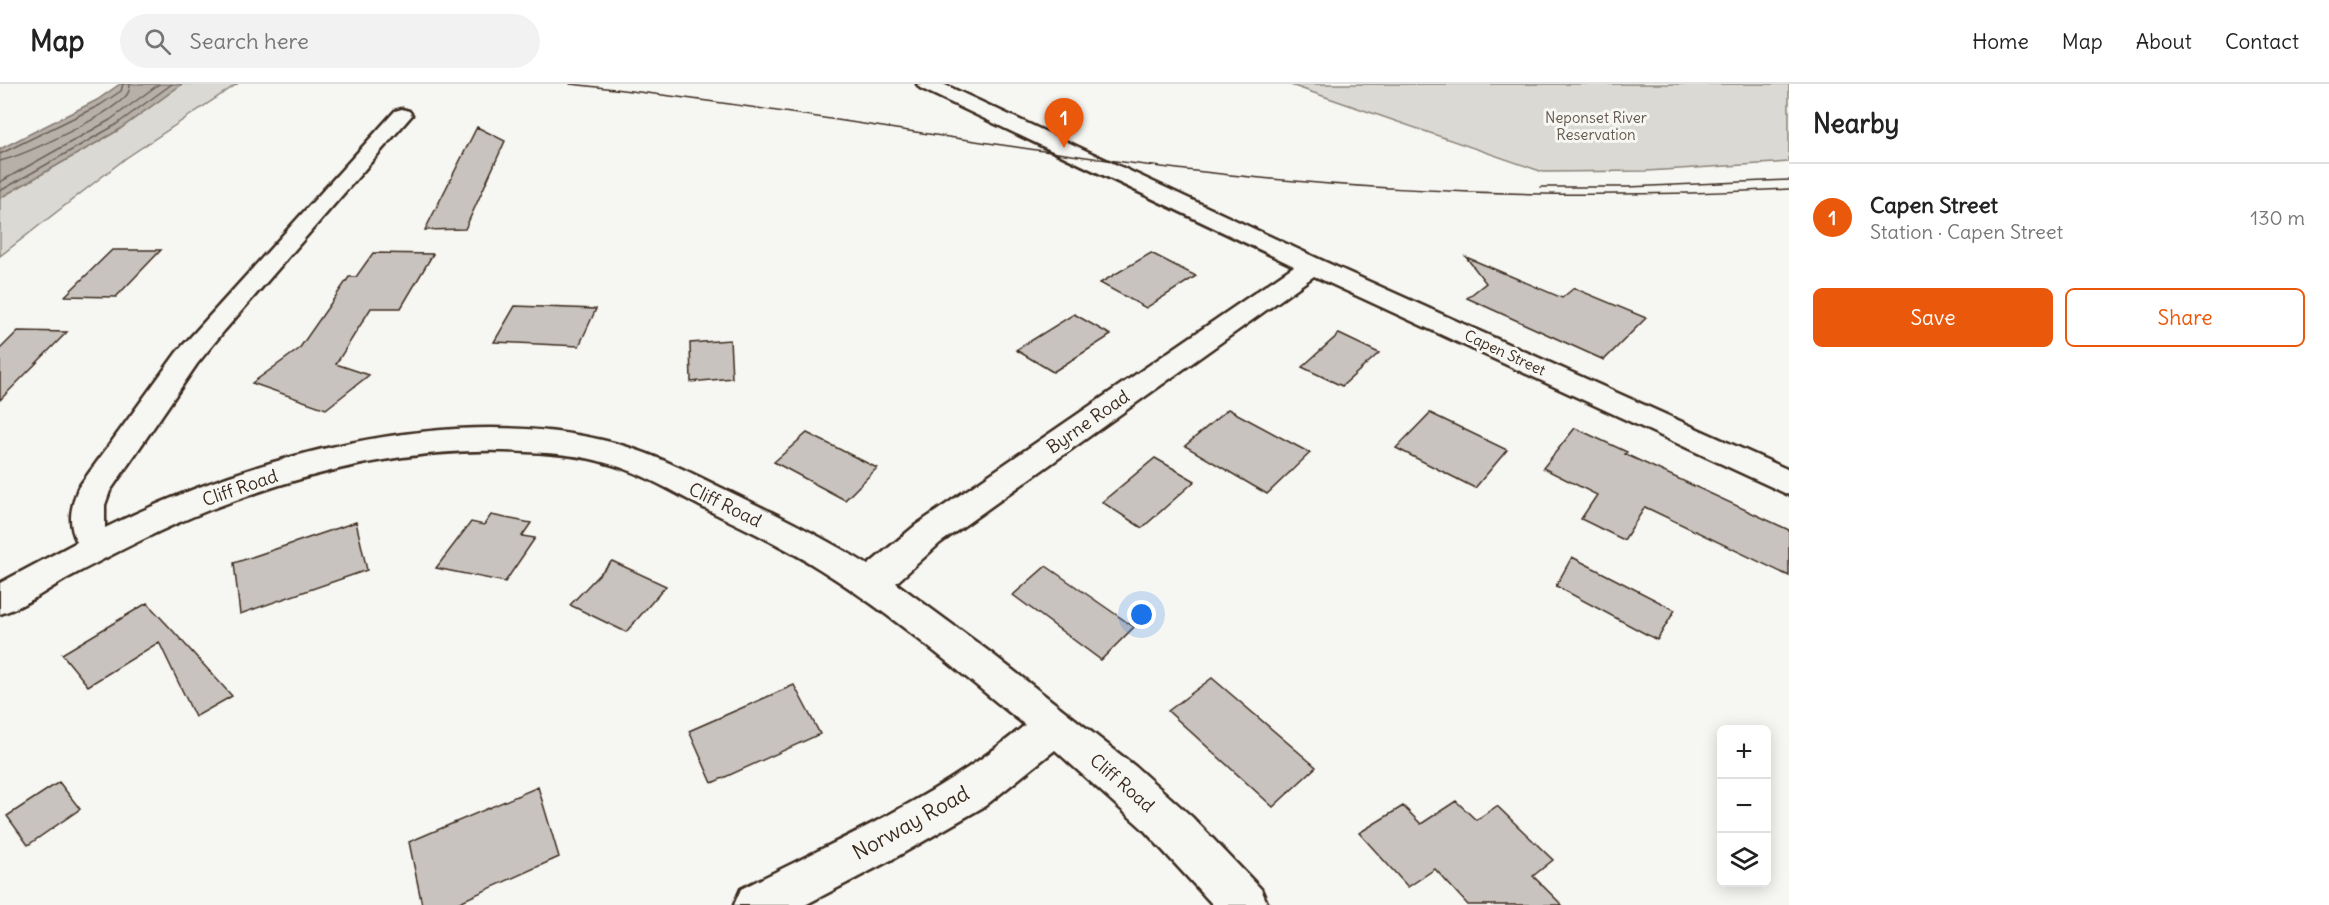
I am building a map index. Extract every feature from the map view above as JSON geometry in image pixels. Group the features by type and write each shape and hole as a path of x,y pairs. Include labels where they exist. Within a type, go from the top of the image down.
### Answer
{"street":[{"name":"Capen Street","path":"927,84 1312,265 1789,483"},
{"path":"96,546 89,533 88,505 104,473 187,358 214,325 402,116"},
{"name":"Byrne Road","path":"869,585 928,534 1312,265"},
{"name":"Cliff Road","path":"0,600 96,546 234,489 323,461 400,445 441,440 518,440 564,444 625,457 796,540 869,585 986,671 1054,725 1176,831 1245,905"},
{"name":"Norway Road","path":"758,905 875,845 970,792 1020,755 1054,725"}],"green space":[{"path":"182,84 237,84 126,158 0,256 0,198 117,131"},
{"name":"Neponset River Reservation","path":"1288,84 1789,84 1789,162 1647,171 1543,172"}],"water":[{"path":"120,84 182,84 117,131 0,198 0,149 97,100"}],"building":[{"path":"477,127 505,141 465,229 425,230"},
{"path":"112,250 161,250 116,297 65,296"},
{"path":"373,253 433,254 401,308 371,308 336,364 369,375 326,409 252,383 299,349 349,277 356,277"},
{"path":"1151,253 1196,276 1146,308 1100,283"},
{"path":"1466,257 1562,298 1574,288 1646,318 1604,360 1467,298 1486,283"},
{"path":"515,306 596,309 579,346 494,342"},
{"path":"1074,314 1111,335 1053,372 1016,350"},
{"path":"18,331 67,332 0,400 0,349"},
{"path":"1339,334 1379,353 1342,386 1302,367"},
{"path":"730,340 732,378 691,382 690,343"},
{"path":"1228,409 1310,453 1267,494 1185,446"},
{"path":"1430,413 1507,450 1475,488 1396,448"},
{"path":"1575,428 1627,452 1625,454 1789,530 1789,576 1645,507 1624,540 1581,519 1597,495 1543,468"},
{"path":"807,433 877,468 845,500 774,462"},
{"path":"1155,458 1195,481 1142,528 1102,502"},
{"path":"491,515 531,523 522,536 535,538 505,582 436,568 471,522 484,525"},
{"path":"356,522 367,570 240,614 234,563"},
{"path":"1572,557 1675,610 1657,640 1556,586"},
{"path":"612,561 666,586 626,632 570,605"},
{"path":"1046,566 1134,627 1101,660 1013,595"},
{"path":"147,603 232,696 195,717 159,642 88,686 62,654"},
{"path":"1212,678 1316,767 1273,807 1168,711"},
{"path":"794,685 820,734 712,783 689,731"},
{"path":"59,782 80,809 28,845 7,816"},
{"path":"538,787 559,857 453,905 422,905 409,842"},
{"path":"1456,801 1476,820 1497,806 1553,860 1533,876 1562,905 1468,905 1435,869 1408,887 1359,833 1403,806 1421,824"}],"tram line":[{"path":"570,84 724,103 1032,150 1186,170 1337,185 1488,193 1563,194 1789,189"},
{"path":"1540,187 1628,187 1789,180"}],"place":[{"name":"Capen Street","path":"1064,148"}]}
